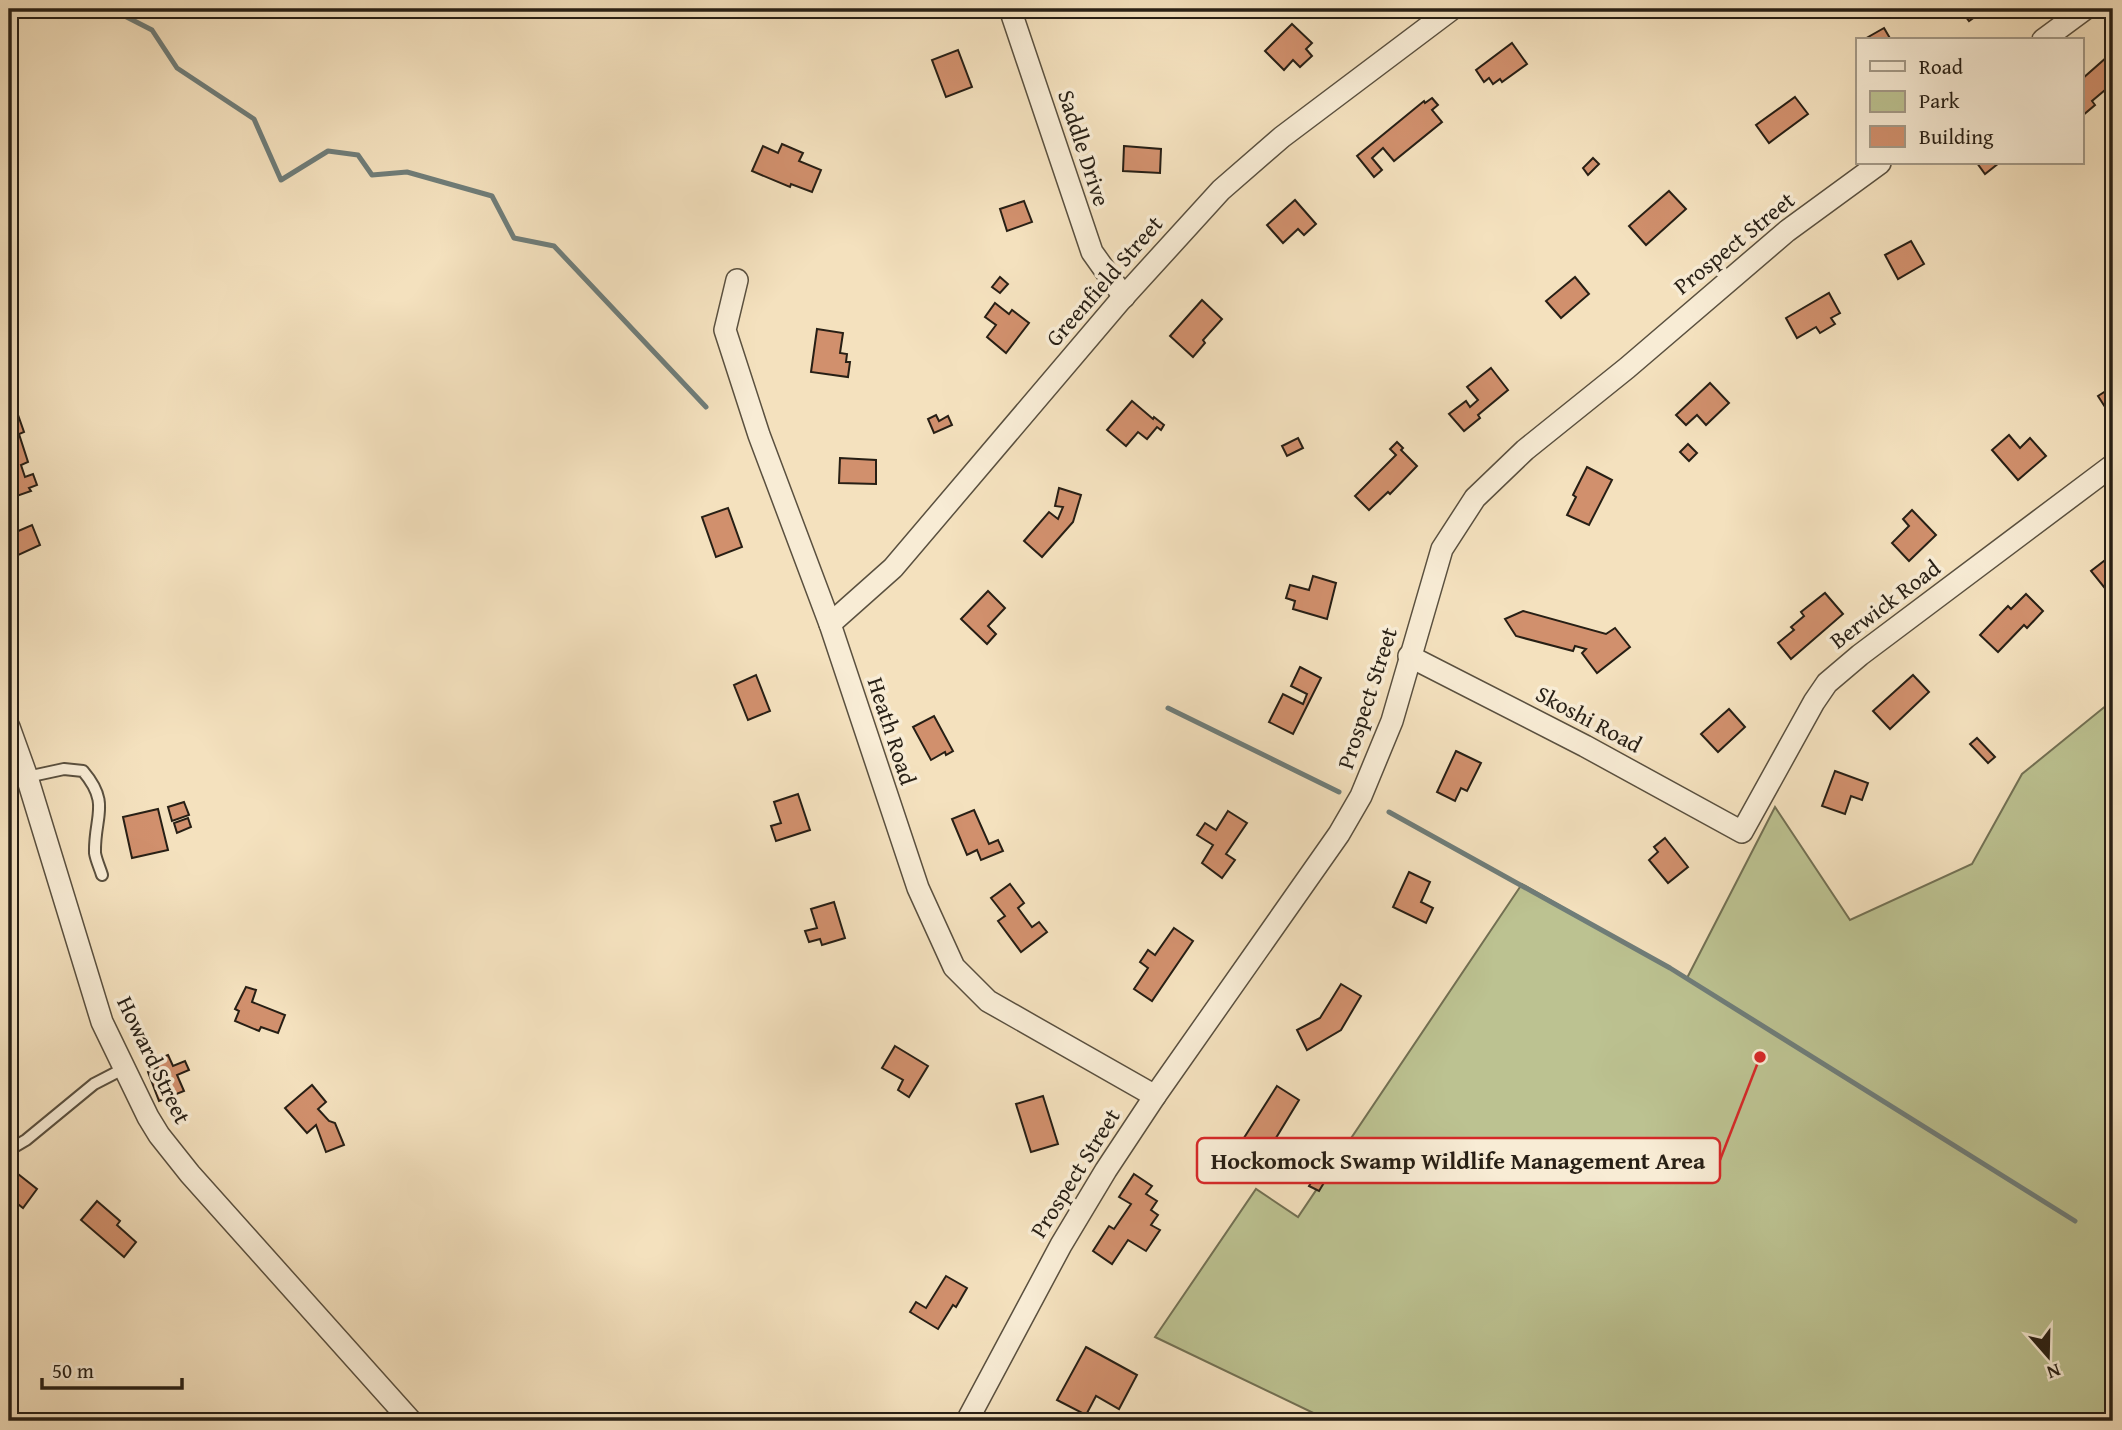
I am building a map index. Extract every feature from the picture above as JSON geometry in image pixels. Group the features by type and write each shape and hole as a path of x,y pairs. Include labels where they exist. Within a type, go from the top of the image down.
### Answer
{"street":[{"name":"Saddle Drive","path":"1010,9 1092,252 1124,296"},
{"name":"Greenfield Street","path":"830,624 893,568 1124,296 1231,181 1282,137 1452,9"},
{"path":"2046,38 2085,9"},
{"name":"Prospect Street","path":"967,1421 1061,1245 1106,1170 1356,806 1388,731 1442,549 1475,498 1525,450 1627,368 1787,231 1879,164"},
{"name":"Heath Road","path":"737,280 725,330 759,435 830,624 918,888 954,967 988,1001 1155,1096"},
{"name":"Berwick Road","path":"1742,832 1814,702 1827,684 1860,655 2113,465"},
{"name":"Skoshi Road","path":"1409,656 1585,746 1742,832"},
{"name":"Howard Street","path":"9,727 27,777 102,1022 148,1117 173,1155 411,1421"}],"lane":[{"path":"27,777 64,769 83,771 94,785 101,807 95,855 102,874"},
{"path":"9,1150 26,1140 94,1084 123,1069"}],"green space":[{"path":"2113,700 2113,1421 1330,1421 1155,1337 1256,1189 1298,1217 1522,884 1687,978 1775,807 1850,920 1972,864 2022,774"}],"building":[{"path":"1960,9 1986,9 1969,21"},
{"path":"1292,24 1312,43 1306,49 1312,56 1300,67 1293,60 1284,70 1265,51"},
{"path":"1884,28 1890,38 1866,38"},
{"path":"1512,43 1527,64 1502,82 1500,79 1493,84 1489,78 1484,82 1476,70"},
{"path":"958,50 972,87 946,97 932,60"},
{"path":"2107,57 2113,64 2113,88 2111,85 2092,101 2095,105 2084,114 2084,77"},
{"path":"1795,97 1808,114 1769,143 1756,125"},
{"path":"1432,98 1438,105 1432,110 1442,122 1394,161 1383,148 1372,158 1382,170 1374,177 1357,156 1424,101 1425,103"},
{"path":"782,144 803,153 799,161 821,170 812,192 791,184 790,187 752,171 763,146 778,153"},
{"path":"1124,146 1161,149 1160,173 1123,171"},
{"path":"1593,158 1599,164 1588,175 1583,168"},
{"path":"1978,164 1998,164 1985,174"},
{"path":"1669,191 1686,209 1646,245 1629,226"},
{"path":"1295,200 1316,224 1304,235 1298,229 1283,243 1267,225"},
{"path":"1024,201 1032,222 1007,231 1000,209"},
{"path":"1911,241 1924,264 1898,279 1885,255"},
{"path":"1000,277 1008,284 1000,293 992,287"},
{"path":"1575,277 1589,294 1561,318 1546,301"},
{"path":"1829,293 1840,313 1831,318 1835,324 1820,333 1816,327 1797,338 1786,318"},
{"path":"1202,300 1222,319 1203,340 1205,343 1193,357 1170,336"},
{"path":"995,303 1009,314 1012,310 1029,323 1006,353 987,337 996,325 985,317"},
{"path":"817,329 843,333 840,353 847,354 846,362 850,362 848,377 811,372"},
{"path":"1491,368 1508,390 1478,415 1480,418 1464,431 1449,414 1466,401 1470,407 1478,400 1467,387"},
{"path":"2113,371 2113,402 2105,407 2098,396 2112,387 2106,376"},
{"path":"1710,383 1729,403 1706,425 1697,415 1686,425 1676,415"},
{"path":"1132,401 1164,425 1161,430 1157,427 1147,439 1138,432 1126,446 1107,430"},
{"path":"17,412 24,432 19,434 28,462 21,465 25,477 33,474 37,485 29,488 31,491 11,498 9,415"},
{"path":"936,415 939,421 948,416 952,425 934,433 928,419"},
{"path":"2009,435 2020,448 2030,438 2046,456 2018,480 1992,450"},
{"path":"1298,438 1303,448 1287,456 1282,446"},
{"path":"1397,442 1417,466 1390,494 1388,492 1369,510 1355,496 1396,455 1390,449"},
{"path":"1688,444 1697,453 1689,461 1680,452"},
{"path":"840,458 876,460 876,484 839,483"},
{"path":"1587,467 1612,480 1589,525 1567,515 1576,497 1573,495"},
{"path":"1059,488 1081,495 1073,522 1042,557 1024,541 1049,512 1058,519 1063,507 1055,506"},
{"path":"728,508 742,547 716,557 702,517"},
{"path":"1912,510 1936,535 1909,561 1892,543 1909,526 1903,519"},
{"path":"32,525 40,545 14,557 9,535"},
{"path":"2113,554 2113,596 2112,597 2091,571"},
{"path":"1313,576 1336,583 1327,619 1293,609 1295,601 1286,598 1290,585 1309,590"},
{"path":"988,591 1005,608 988,626 996,634 987,644 961,619"},
{"path":"1825,593 1843,614 1791,659 1778,643 1794,630 1791,627 1804,616 1801,612"},
{"path":"2026,594 2043,611 2027,628 2024,625 1998,652 1980,635 2008,606 2011,609"},
{"path":"1523,611 1606,634 1615,628 1630,647 1597,673 1582,653 1586,649 1575,646 1573,651 1516,636 1505,619"},
{"path":"1300,667 1321,678 1293,734 1269,722 1283,694 1303,704 1307,694 1291,686"},
{"path":"756,675 770,711 748,720 734,685"},
{"path":"1913,675 1929,692 1890,729 1873,711"},
{"path":"1729,709 1745,727 1718,752 1701,734"},
{"path":"934,716 953,751 946,755 945,752 931,760 913,727"},
{"path":"1977,738 1995,757 1988,763 1970,744"},
{"path":"1456,751 1481,763 1467,791 1461,788 1455,801 1437,792"},
{"path":"1835,771 1868,783 1862,800 1851,796 1845,814 1822,806"},
{"path":"798,794 810,830 776,841 771,826 781,823 774,802"},
{"path":"184,802 189,815 172,821 168,807"},
{"path":"158,809 168,850 132,858 123,817"},
{"path":"974,810 989,844 998,840 1003,851 981,860 977,850 967,855 952,819"},
{"path":"1228,811 1247,823 1226,854 1235,860 1222,878 1202,863 1213,845 1197,835 1205,823 1216,830"},
{"path":"188,818 191,827 177,833 174,823"},
{"path":"1665,838 1688,867 1668,883 1649,860 1658,852 1654,847"},
{"path":"1409,872 1430,882 1421,902 1433,908 1426,923 1393,907"},
{"path":"1010,884 1024,903 1018,908 1032,927 1039,922 1047,932 1021,952 998,921 1005,916 991,898"},
{"path":"834,902 845,938 822,945 820,939 809,942 805,931 817,928 811,909"},
{"path":"1174,928 1193,941 1152,1001 1134,989 1148,968 1140,962 1148,950 1155,955"},
{"path":"1341,984 1361,996 1341,1030 1307,1050 1297,1030 1320,1018"},
{"path":"246,987 256,990 252,1002 285,1015 278,1033 261,1027 259,1031 235,1021 239,1011 235,1009"},
{"path":"895,1046 928,1066 909,1097 898,1090 903,1080 882,1068"},
{"path":"168,1055 173,1066 185,1061 189,1070 177,1075 184,1091 159,1101 148,1072 158,1067 155,1060"},
{"path":"312,1085 326,1102 318,1109 329,1121 335,1123 344,1145 326,1152 316,1125 307,1133 285,1108"},
{"path":"1277,1086 1299,1100 1265,1156 1242,1141"},
{"path":"1043,1096 1058,1144 1031,1152 1016,1104"},
{"path":"13,1170 37,1189 23,1208 9,1197 9,1176"},
{"path":"1134,1174 1152,1186 1146,1194 1157,1201 1151,1210 1158,1215 1151,1225 1160,1230 1146,1251 1128,1240 1112,1264 1093,1251 1109,1226 1114,1229 1131,1204 1119,1197"},
{"path":"1316,1175 1325,1181 1319,1191 1309,1186"},
{"path":"97,1201 120,1221 117,1225 136,1242 124,1257 81,1220"},
{"path":"946,1276 967,1288 938,1329 910,1312 916,1302 926,1308"},
{"path":"1086,1347 1137,1375 1119,1409 1096,1396 1086,1415 1057,1400"}],"waterway":[{"path":"111,9 152,30 177,68 254,119 281,180 328,151 358,155 372,175 407,172 492,196 514,238 554,246 706,407"},
{"path":"1168,708 1339,792"},
{"path":"1389,812 1670,968 2075,1221"}],"place":[{"name":"Hockomock Swamp Wildlife Management Area","path":"1760,1057"}]}
